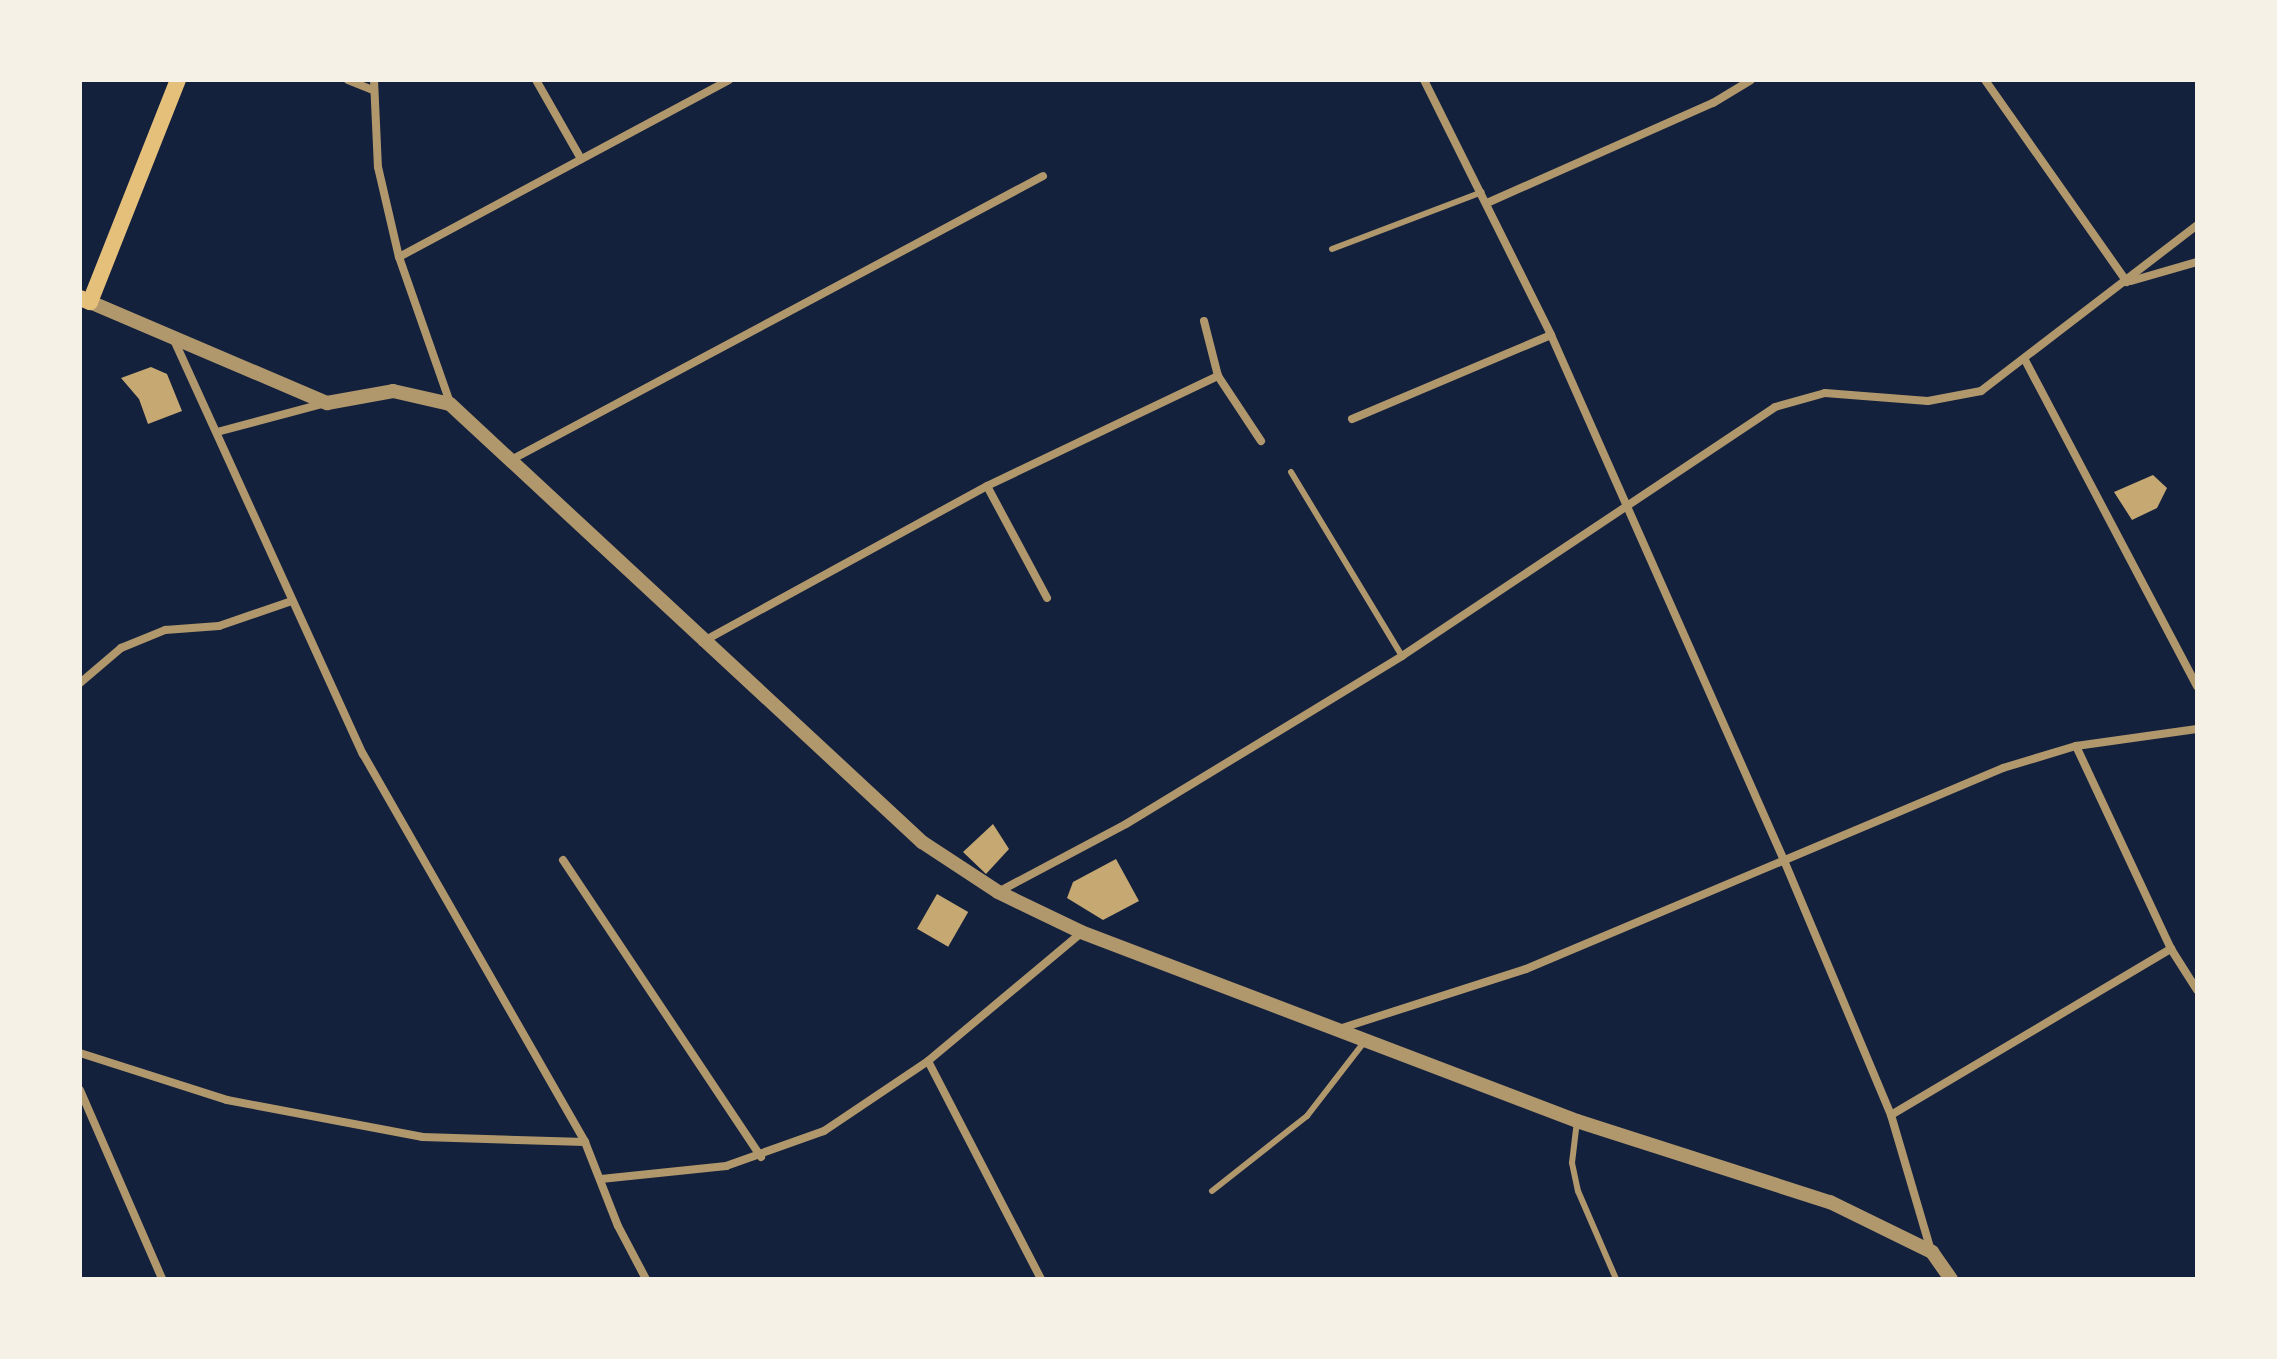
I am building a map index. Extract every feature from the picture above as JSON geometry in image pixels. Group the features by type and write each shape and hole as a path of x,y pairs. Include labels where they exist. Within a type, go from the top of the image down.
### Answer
{"main road":[{"path":"85,300 178,80"}],"street":[{"path":"348,80 374,85 378,167 399,257 450,404 702,642 922,842 961,873 1081,932 1367,1038 1577,1121 1830,1202 1932,1252"},
{"path":"536,80 581,159"},
{"path":"399,257 729,80"},
{"path":"1424,80 1551,335 1783,858 1891,1115 1932,1252 1951,1279"},
{"path":"1487,203 1713,103 1751,80"},
{"path":"1985,80 2127,282"},
{"path":"511,460 1043,176"},
{"path":"998,892 1126,824 1402,656 1628,508 1743,427 1789,402 1825,393 1956,398 1981,391 2127,282 2197,225"},
{"path":"2127,282 2197,262"},
{"path":"85,300 327,403"},
{"path":"1204,321 1218,376 1261,441"},
{"path":"1352,419 1551,335"},
{"path":"174,340 363,754 585,1142 618,1226 646,1279"},
{"path":"2025,360 2197,686"},
{"path":"702,642 987,486 1218,376"},
{"path":"217,432 327,403 393,391 450,404"},
{"path":"987,486 1047,598"},
{"path":"80,683 121,648 165,630 219,626 292,601"},
{"path":"1339,1029 1526,969 1783,858 2003,768 2076,746 2197,729"},
{"path":"2076,746 2171,949 2197,990"},
{"path":"563,860 761,1157"},
{"path":"601,1179 684,1173 761,1157 824,1131 928,1061 1081,932"},
{"path":"1891,1115 2171,949"},
{"path":"80,1053 227,1100 422,1137 585,1142"},
{"path":"928,1061 1041,1279"},
{"path":"80,1090 162,1279"}],"lane":[{"path":"1332,249 1482,192"},
{"path":"1291,472 1402,656"},
{"path":"1212,1191 1307,1116 1367,1038"},
{"path":"1577,1121 1572,1163 1578,1191 1616,1279"}],"building":[{"path":"151,367 167,374 182,411 148,424 139,399 121,378"},
{"path":"2153,475 2167,488 2157,508 2132,520 2114,492"},
{"path":"993,824 1009,849 986,874 963,852"},
{"path":"1116,859 1139,901 1103,920 1067,898 1073,882"},
{"path":"937,894 968,912 948,947 917,929"}]}
